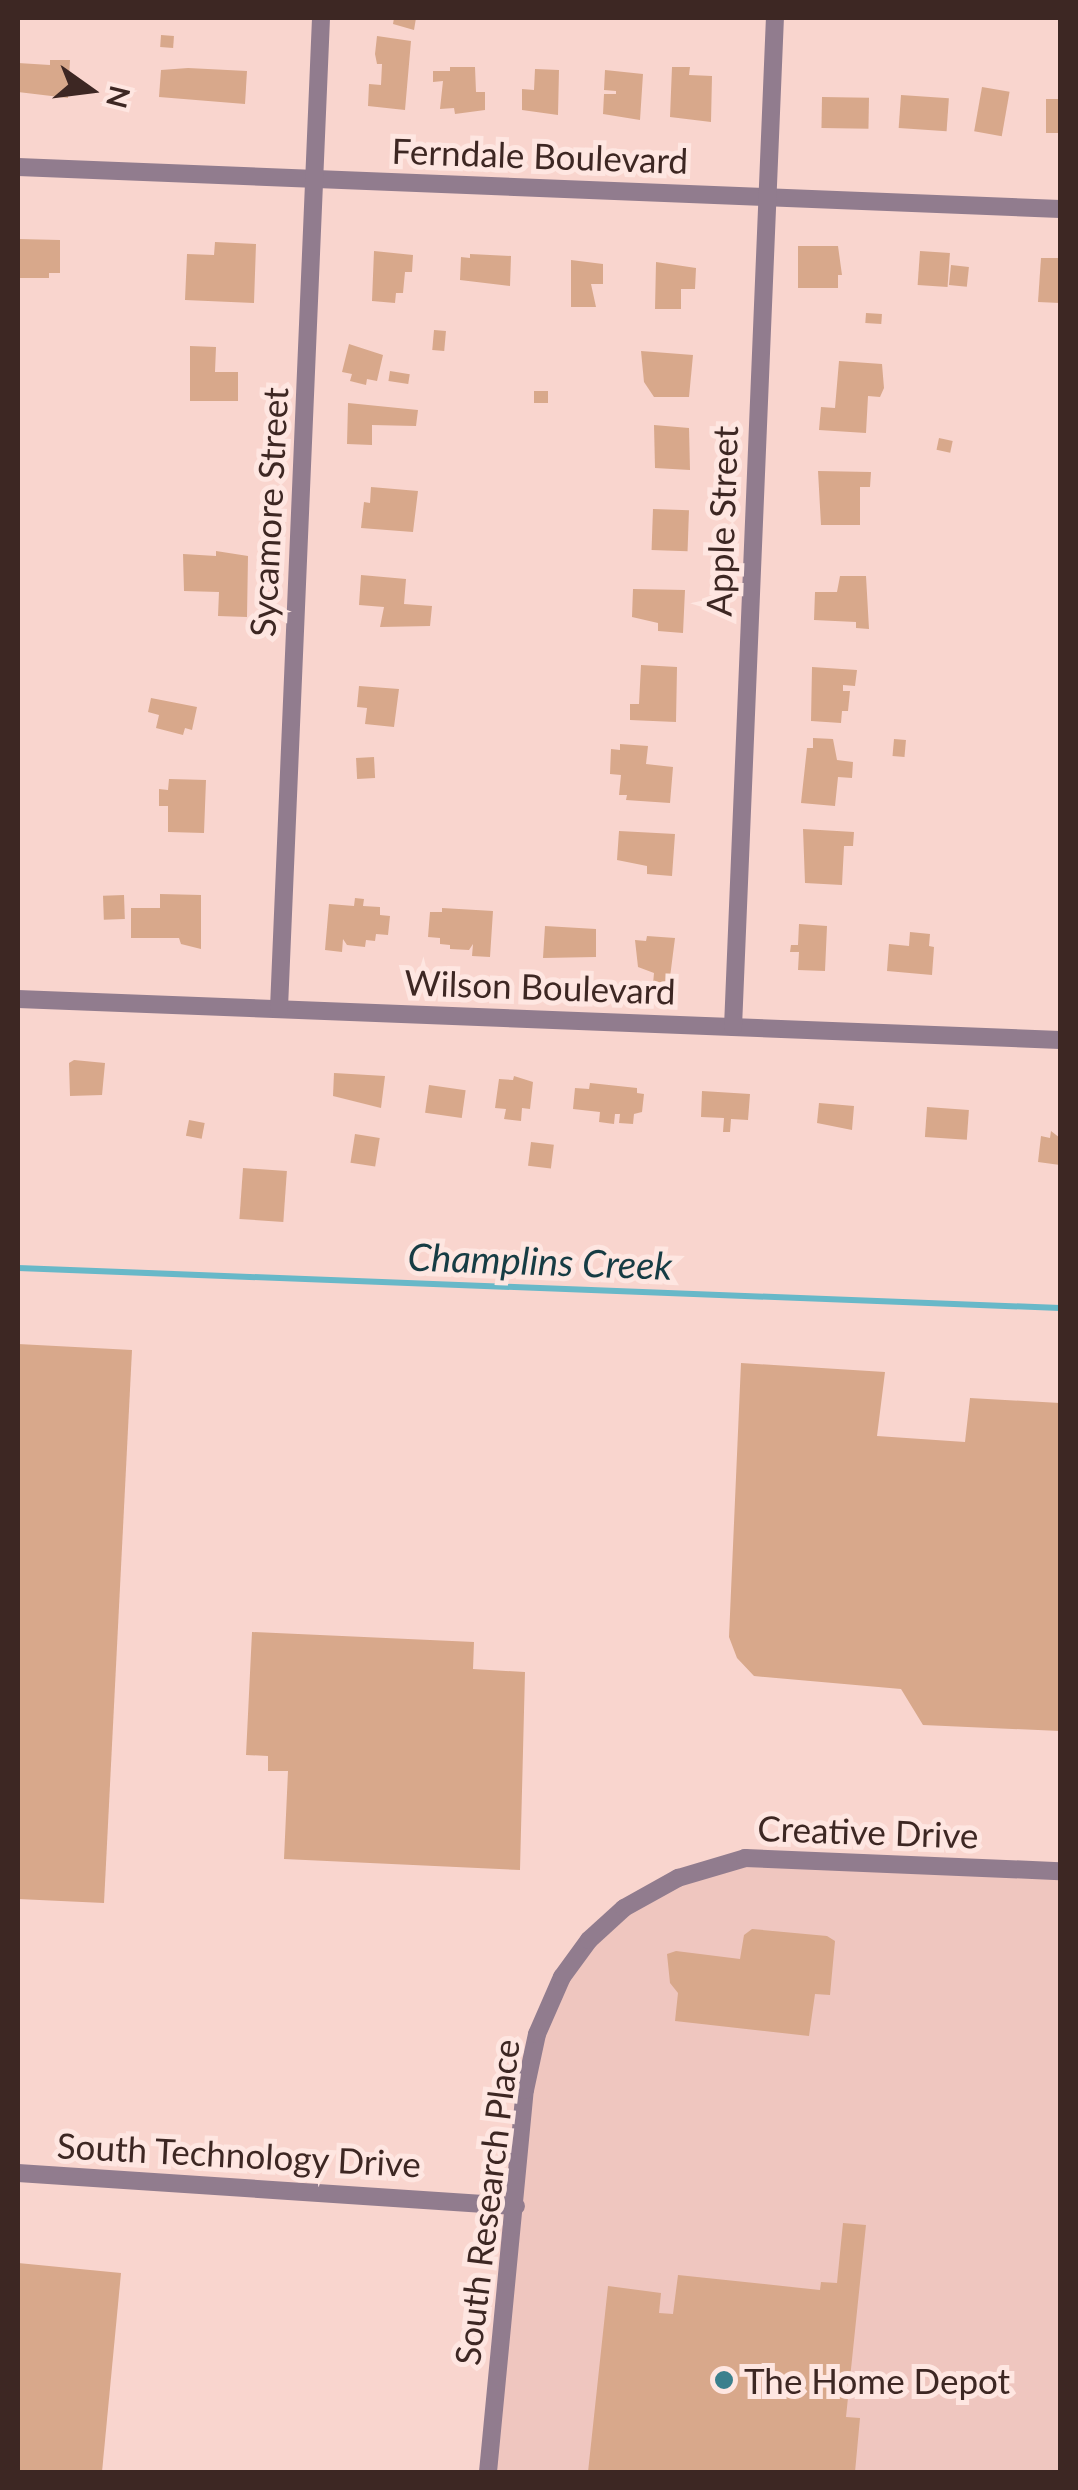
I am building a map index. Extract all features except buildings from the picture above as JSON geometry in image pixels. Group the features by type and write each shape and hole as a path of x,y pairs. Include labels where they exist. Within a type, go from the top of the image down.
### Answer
{"street":[{"name":"Sycamore Street","path":"279,1008 321,18"},
{"name":"Apple Street","path":"733,1026 775,18"},
{"name":"Ferndale Boulevard","path":"18,166 1060,209"},
{"name":"Wilson Boulevard","path":"18,998 1060,1040"},
{"name":"Creative Drive","path":"624,1908 678,1878 744,1858 1060,1871"},
{"name":"South Research Place","path":"488,2472 525,2090 537,2034 562,1977 589,1940 624,1908"},
{"name":"South Technology Drive","path":"18,2173 516,2206"}],"shaded area":[{"path":"745,1858 1060,1871 1060,2472 488,2472 525,2090 562,1977 624,1908"}],"waterway":[{"name":"Champlins Creek","path":"18,1268 1060,1308"}],"place":[{"name":"The Home Depot","path":"724,2380"}]}
